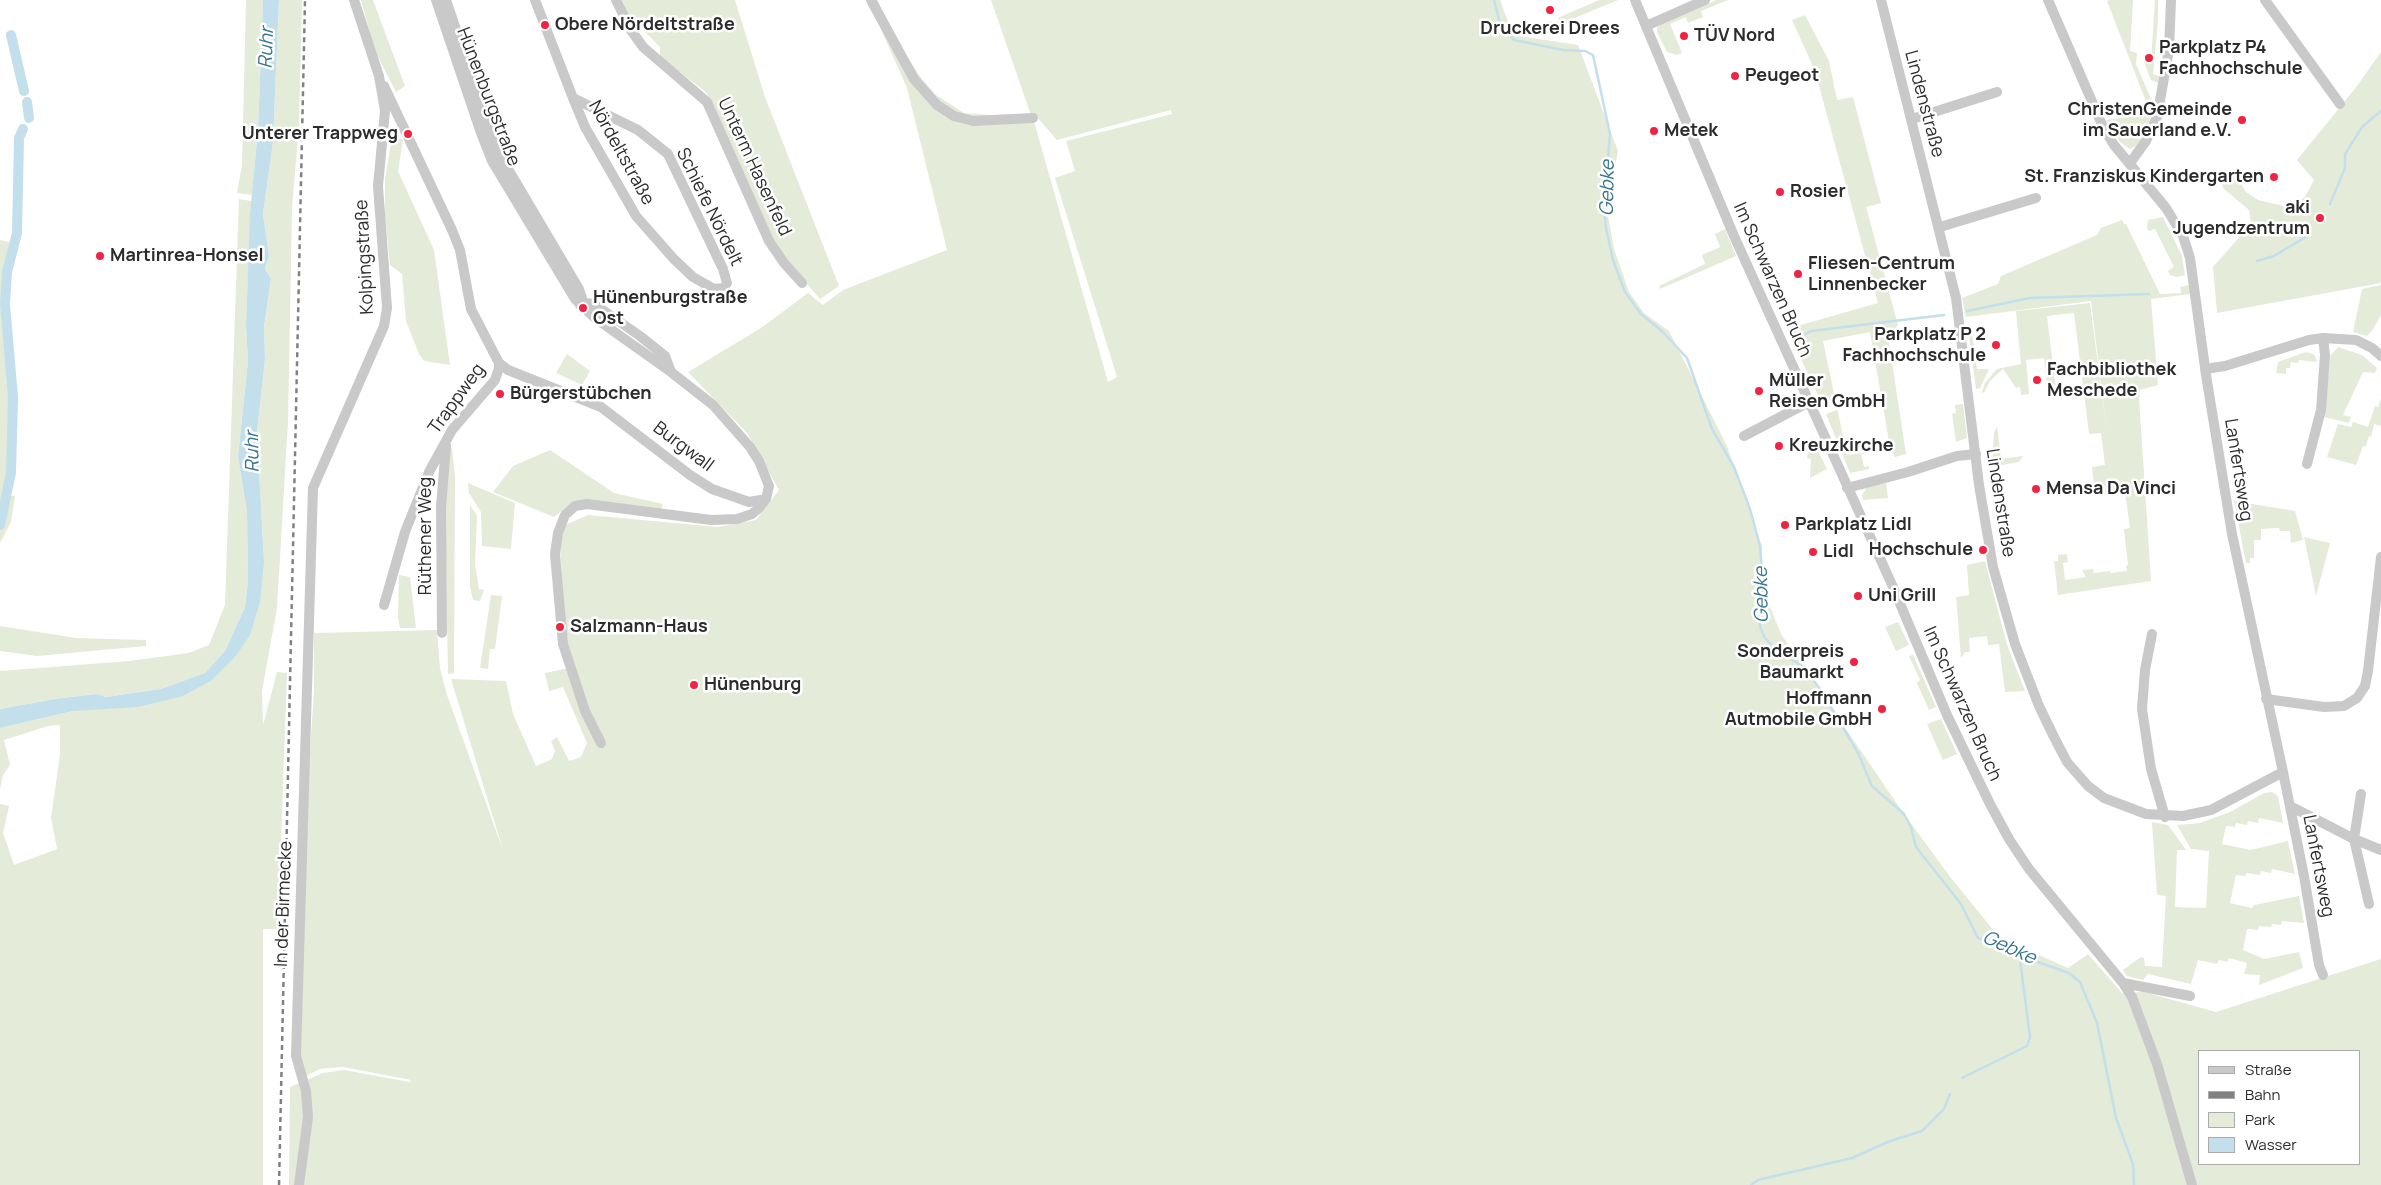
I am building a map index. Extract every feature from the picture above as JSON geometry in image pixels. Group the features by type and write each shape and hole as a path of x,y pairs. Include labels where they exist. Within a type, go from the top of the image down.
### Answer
{"street":[{"name":"Kolpingstraße","path":"309,621 314,482 369,361 386,316 378,200 385,124 379,76 354,0"},
{"name":"Hünenburgstraße","path":"436,0 492,161 580,299 714,405 745,440 766,476 769,489 766,499"},
{"name":"Hünenburgstraße","path":"446,0 498,152 580,299 591,303 640,336 665,356 671,372"},
{"name":"Nördeltstraße","path":"535,0 573,98 597,151 641,222 680,266 708,287 721,290"},
{"name":"Unterm Hasenfeld","path":"616,0 631,30 643,46 707,102 769,241 784,263 802,283"},
{"path":"871,0 914,79 937,105 954,116 973,121 1033,118"},
{"name":"Im Schwarzen Bruch","path":"1634,0 1734,236 1893,587 1948,715 2009,840 2029,869 2123,983 2132,997 2146,1034 2192,1185"},
{"path":"1646,26 1705,0"},
{"name":"Lindenstraße","path":"1881,0 1940,227 1958,308 1987,539 2000,595 2018,653 2039,706 2054,737 2072,769 2100,795 2136,811 2165,817 2191,815 2211,810 2284,772"},
{"name":"Lanfertsweg","path":"2048,0 2103,127 2160,200 2185,242 2194,278 2205,369 2232,534 2266,699 2284,772 2319,965 2323,975"},
{"path":"2130,163 2146,142 2157,117 2169,50 2171,0"},
{"path":"2265,0 2340,104"},
{"name":"Trappweg","path":"379,76 452,230 460,250 471,309 499,363 499,371 495,380 460,419 429,472 415,504 384,605"},
{"path":"1912,118 1997,92"},
{"name":"Schiefe Nördelt","path":"573,98 638,130 668,154 723,269 727,283 721,290"},
{"path":"1940,227 2036,198"},
{"path":"2307,464 2321,410 2325,355 2323,338"},
{"path":"2205,369 2225,366 2309,340 2323,338 2356,340 2372,348 2381,356"},
{"name":"Burgwall","path":"499,363 519,374 601,407 704,485 728,497 749,502 766,499"},
{"path":"495,380 519,374"},
{"path":"1744,436 1809,402"},
{"name":"Rüthener Weg","path":"442,633 441,506 447,440"},
{"path":"1847,488 1957,456 1976,454"},
{"path":"602,743 585,710 563,644 555,554 558,533 565,515 575,506 587,504 711,520 737,519 752,514 766,499"},
{"path":"749,502 753,507 752,514"},
{"path":"2266,699 2324,707 2344,706 2357,698 2365,686 2368,671 2381,557"},
{"name":"In der Birmecke","path":"299,1185 308,1117 306,1091 296,1056 309,621"},
{"path":"2152,634 2143,688 2142,709 2149,760 2165,817"},
{"path":"2362,794 2354,839 2369,904"},
{"path":"2290,806 2354,839 2381,850"},
{"path":"2123,983 2190,996"}],"green space":[{"path":"246,0 263,0 258,130 252,195 237,193 242,165"},
{"path":"279,0 302,0 299,126 292,208 288,421 277,608 262,691 263,725 277,672 287,673 278,929 263,929 263,1185 0,1185 0,804 9,806 3,833 14,865 57,849 51,818 60,755 60,725 48,726 4,740 10,765 3,775 0,789 0,728 73,711 183,696 235,657 264,562 257,432 265,359 264,327 271,280 265,269 269,256 263,214 273,142"},
{"path":"361,0 373,0 405,86 396,92 374,49"},
{"path":"622,0 735,0 765,97 839,286 820,299 777,250 707,93 660,57 660,47 629,16"},
{"path":"868,0 877,0 903,51 922,79 936,95 964,113 1032,118 991,0 1500,0 1513,35 1578,45 1618,151 1607,210 1614,249 1629,292 1644,313 1669,331 1727,446 1762,547 1759,580 1781,634 1904,814 1951,878 1999,937 2068,968 2088,954 2122,993 2144,992 2216,1012 2381,959 2381,1185 289,1185 290,1087 323,1073 344,1070 410,1082 411,1080 343,1067 320,1069 304,1077 298,1059 304,845 314,690 314,633 437,630 440,668 447,695 503,850 451,679 506,681 513,714 536,766 552,759 555,751 551,741 557,737 569,761 581,757 587,743 563,687 549,691 545,673 574,667 566,642 560,546 565,525 588,515 718,527 756,520 779,490 747,433 688,372 761,328 808,293 823,305 843,290 947,250 907,88","holes":["1171,110 1172,114 1066,141 1075,171 1055,178 1117,377 1108,382 1033,118 1036,116 1057,140"]},
{"path":"1599,0 1618,0 1536,34 1533,28 1551,21 1552,24 1559,21 1558,18"},
{"path":"1717,0 1728,0 1701,11 1703,17 1688,23 1686,17 1670,24 1682,53 1677,55 1667,52 1657,32 1660,24"},
{"path":"2133,0 2130,51 2137,53 2136,64 2154,106 2149,124 2139,145 2130,149 2120,142 2106,120 2151,114 2107,1"},
{"path":"2155,0 2158,0 2158,21 2153,74 2159,76 2158,83 2151,80 2144,62 2151,62"},
{"path":"1805,15 1829,61 1837,100 1853,97 1881,203 1866,207 1898,325 1888,336 1906,454 1895,457 1890,447 1870,332 1823,341 1847,455 1879,451 1861,454 1864,467 1869,466 1869,469 1850,473 1826,414 1837,410 1835,399 1821,402 1787,329 1878,303 1815,71 1792,20"},
{"path":"2381,52 2381,283 2217,313 2213,267 2251,224 2249,210 2223,188 2221,178 2223,171 2229,170 2235,174 2246,192 2258,200 2292,208 2305,197 2314,180 2297,160 2357,86"},
{"path":"393,132 403,140 398,171 434,250 450,365 424,361 419,354 406,321 402,274 390,265 385,216 385,179"},
{"path":"239,199 251,201 246,326 248,361 238,455 247,512 248,581 245,607 225,651 205,673 161,689 106,697 96,694 55,699 0,709 0,671 129,661 189,653 209,645 225,605"},
{"path":"2163,217 2182,256 2185,275 2177,277 2170,275 2168,271 2174,267 2155,229 2149,231 2147,228 2148,220"},
{"path":"2122,220 2126,224 2160,294 2181,293 2180,287 2189,285 2191,294 2151,299 2158,385 2140,390 2139,398 2151,581 2058,595 2054,561 2058,561 2058,555 2067,554 2068,562 2063,563 2065,580 2086,577 2082,570 2093,569 2094,573 2110,571 2110,573 2127,571 2126,566 2128,565 2124,529 2130,528 2125,492 2095,495 2092,467 2105,465 2101,433 2089,434 2074,313 2047,316 2056,391 2048,392 2044,358 2026,360 2029,394 2021,395 2020,387 2016,388 2003,369 1990,381 1984,393 1982,392 1985,383 1997,369 2021,364 2016,311 2090,303 2107,434 2091,301 1966,317 1962,298 1998,284 2001,276 2097,235 2101,228"},
{"path":"1725,229 1736,256 1660,289 1659,286 1705,264 1702,255 1720,247 1715,234"},
{"path":"0,240 9,242 1,313 9,394 7,477 0,515"},
{"path":"2381,285 2381,315 2373,329 2367,336 2353,332 2362,289"},
{"path":"1971,326 1977,369 1989,369 1980,388 1976,389 1968,328"},
{"path":"2338,347 2362,355 2377,368 2375,373 2363,372 2343,415 2351,417 2349,423 2324,417 2330,356"},
{"path":"2306,352 2315,355 2317,362 2299,360 2298,363 2291,362 2290,368 2286,368 2286,374 2276,373 2278,362"},
{"path":"567,354 590,371 582,385 556,373"},
{"path":"2381,399 2381,426 2374,424 2371,437 2369,436 2366,446 2363,446 2356,465 2327,457 2338,424 2351,427 2353,422 2368,427 2375,406 2378,407"},
{"path":"1963,404 1967,438 1956,442 1952,414 1956,413 1955,405"},
{"path":"1997,426 2001,459 2023,456 2019,462 1996,466 1992,462 1994,433"},
{"path":"1811,437 1827,469 1810,478 1811,459 1807,458"},
{"path":"452,448 455,477 454,673 448,674 445,512 448,450"},
{"path":"550,450 614,493 663,504 660,512 573,502 554,517 493,492 513,466"},
{"path":"468,483 515,503 511,549 482,546 481,512 469,493"},
{"path":"1886,483 1888,498 1863,500 1862,495 1867,487"},
{"path":"11,496 15,496 11,522 0,543 0,525 3,525"},
{"path":"2234,501 2295,511 2303,540 2291,543 2290,531 2280,531 2279,528 2261,529 2261,540 2254,540 2254,558 2250,558 2250,563 2246,563"},
{"path":"470,505 477,516 475,564 479,589 484,590 480,601 473,600 470,587"},
{"path":"2304,537 2330,543 2316,596"},
{"path":"1985,561 2007,645 2025,691 2005,692 1999,644 1988,645 1987,636 1969,638 1970,652 1965,652 1961,658 1956,597 1969,595 1967,565"},
{"path":"399,575 410,577 416,628 400,628 398,618"},
{"path":"491,595 502,596 495,649 490,649 488,669 480,668"},
{"path":"1898,622 1909,645 1896,651 1885,627"},
{"path":"0,626 76,638 146,640 146,646 37,656 0,651"},
{"path":"1913,655 1936,707 1929,710 1917,683 1920,680 1909,656"},
{"path":"1941,719 1957,754 1943,760 1927,724"},
{"path":"2272,792 2278,796 2283,823 2259,818 2258,823 2248,821 2247,825 2236,823 2235,827 2226,826 2222,844 2251,850 2288,841 2295,874 2272,869 2271,873 2261,871 2260,875 2247,873 2245,876 2236,875 2230,903 2252,908 2254,905 2299,896 2304,923 2282,921 2281,925 2272,924 2271,927 2259,926 2258,930 2247,929 2243,950 2264,959 2299,952 2303,968 2259,985 2260,975 2244,974 2247,963 2229,958 2227,962 2219,960 2217,964 2198,960 2191,984 2148,974 2143,980 2127,976 2123,970 2141,957 2144,958 2145,966 2162,967 2166,896 2157,895 2152,822 2168,825 2186,850 2177,850 2175,907 2206,908 2209,851 2191,849 2177,825 2200,823 2230,812 2264,793"}],"water":[{"name":"Ruhr","path":"263,0 279,0 273,142 263,214 269,256 265,269 271,279 264,327 265,359 257,432 264,562 260,602 250,635 235,657 212,680 183,696 138,707 73,711 0,728 0,709 55,699 96,694 106,697 161,689 205,673 225,651 245,607 248,581 247,512 238,456 248,361 246,326 250,213 258,130"}],"waterway":[{"name":"Gebke","path":"1494,0 1501,27 1514,40 1563,50 1585,51 1593,55 1610,134 1604,208 1613,260 1625,292 1641,314 1662,331 1687,358 1712,429 1734,467 1750,509 1760,546 1763,585 1759,608 1760,627 1765,638 1776,650 1804,667 1822,692 1858,753 1872,786 1904,814 1911,827 1916,847 1961,904 1978,938 2019,952 2035,961 2069,973 2080,982 2097,1023 2116,1118 2133,1164 2134,1185"},
{"path":"11,35 24,91"},
{"path":"27,102 29,118"},
{"path":"2330,204 2345,168 2345,154 2362,127 2381,111"},
{"path":"0,525 11,473 13,397 5,304 7,272 17,233 19,138 23,129"},
{"path":"2257,261 2274,256 2309,235"},
{"path":"1967,311 2030,298 2149,294"},
{"path":"1797,338 1811,331 1944,315"},
{"path":"1962,1078 2027,1046 2030,1037 2019,952"},
{"path":"1751,1185 1758,1180 1852,1158 1890,1141 1922,1131 1944,1109 1950,1094"}],"railway":[{"path":"279,1185 305,0"}],"place":[{"name":"Druckerei Drees","path":"1550,10"},
{"name":"Obere Nördeltstraße","path":"545,25"},
{"name":"TÜV Nord","path":"1684,36"},
{"name":"Parkplatz P4 Fachhochschule","path":"2149,58"},
{"name":"Peugeot","path":"1735,76"},
{"name":"ChristenGemeinde im Sauerland e.V.","path":"2242,120"},
{"name":"Metek","path":"1654,131"},
{"name":"Unterer Trappweg","path":"408,134"},
{"name":"St. Franziskus Kindergarten","path":"2274,177"},
{"name":"Rosier","path":"1780,192"},
{"name":"aki Jugendzentrum","path":"2320,218"},
{"name":"Martinrea-Honsel","path":"100,256"},
{"name":"Fliesen-Centrum Linnenbecker","path":"1798,274"},
{"name":"Hünenburgstraße Ost","path":"583,308"},
{"name":"Parkplatz P 2 Fachhochschule","path":"1996,345"},
{"name":"Fachbibliothek Meschede","path":"2037,380"},
{"name":"Müller Reisen GmbH","path":"1759,391"},
{"name":"Bürgerstübchen","path":"500,394"},
{"name":"Kreuzkirche","path":"1779,446"},
{"name":"Mensa Da Vinci","path":"2036,489"},
{"name":"Parkplatz Lidl","path":"1785,525"},
{"name":"Hochschule","path":"1983,550"},
{"name":"Lidl","path":"1813,552"},
{"name":"Uni Grill","path":"1858,596"},
{"name":"Salzmann-Haus","path":"560,627"},
{"name":"Sonderpreis Baumarkt","path":"1854,662"},
{"name":"Hünenburg","path":"694,685"},
{"name":"Hoffmann Autmobile GmbH","path":"1882,709"}]}
